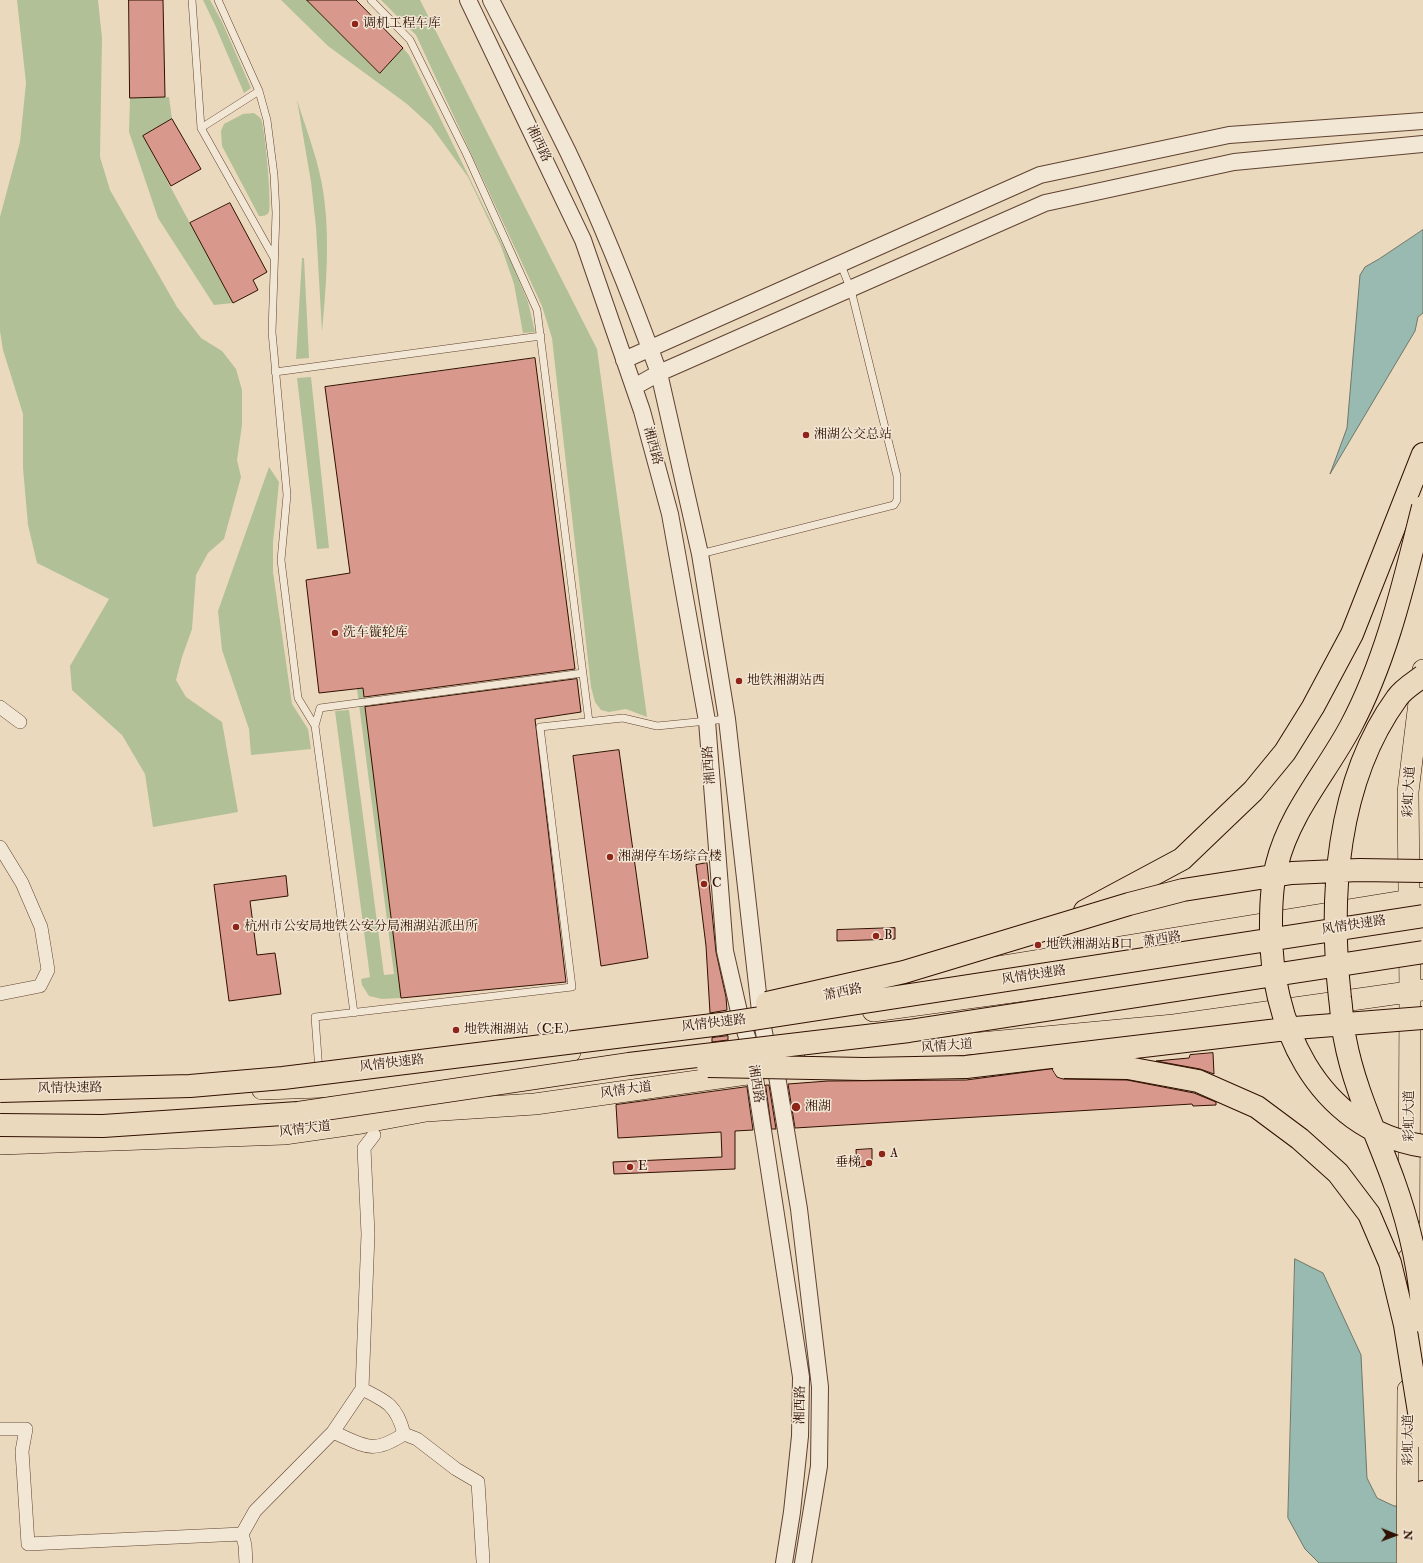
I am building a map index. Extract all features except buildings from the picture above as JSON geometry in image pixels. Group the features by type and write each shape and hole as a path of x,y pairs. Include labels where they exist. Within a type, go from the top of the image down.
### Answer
{"highway":[{"path":"1048,929 1132,888 1182,859 1253,791 1285,752 1313,707 1352,634 1423,454"},
{"path":"1423,507 1402,593 1382,655 1351,726 1299,810 1284,840 1276,866 1272,895 1271,938 1273,969 1281,1006 1292,1042 1309,1071 1331,1097 1355,1118 1388,1136 1423,1146"},
{"path":"1423,676 1398,696 1370,742 1352,791 1342,841 1336,913 1336,957 1345,1039 1356,1082 1394,1182 1411,1236 1422,1293 1423,1322"},
{"path":"480,1053 604,1029 763,1004 824,991 904,972 1129,904 1184,890 1292,873 1359,870 1423,871"},
{"name":"风情快速路","path":"0,1092 190,1086 283,1078 721,1024 1423,916"},
{"path":"0,1126 103,1126 298,1113 629,1064 909,1031 1418,942"},
{"path":"966,1067 1295,1028 1423,1018"},
{"path":"629,1064 743,1068 1128,1068 1175,1075 1198,1081 1258,1107 1280,1122 1338,1173 1369,1214 1390,1263 1405,1325 1423,1437"},
{"path":"1421,1563 1423,1492"}],"main road":[{"name":"彩虹大道","path":"1407,1563 1418,942 1408,792 1423,670"},
{"name":"萧西路","path":"760,1011 865,988 1416,899"},
{"path":"0,1092 97,1092 160,1094 321,1087 456,1074 638,1039 760,1011 846,1015 1355,945 1418,942"},
{"path":"1088,952 1177,970"},
{"name":"风情大道","path":"0,1144 284,1134 361,1123 426,1111 535,1104 754,1074 850,1055 1174,1025 1251,1013 1417,991"},
{"path":"426,1111 526,1082 654,1058 758,1045"}],"street":[{"name":"湘西路","path":"468,0 583,240 642,411 670,514 707,721 725,951 740,1016 776,1070 799,1209 820,1387 819,1466 803,1563"},
{"name":"湘西路","path":"491,0 568,153 610,246 650,348 659,373 700,554 727,719 760,1011 758,1045 754,1074 801,1377 800,1444 784,1563"},
{"path":"624,360 841,265 1040,175 1229,134 1423,121"},
{"path":"634,387 659,373 1045,203 1234,162 1423,144"},
{"path":"0,707 20,722"},
{"path":"0,847 22,883 41,927 48,970 40,986 0,994"},
{"path":"246,1563 245,1545 242,1534 255,1511 333,1432 362,1389 368,1234 364,1148 374,1135"},
{"path":"362,1389 387,1401 401,1422 404,1434"},
{"path":"0,1429 26,1429 22,1451 28,1544 242,1534"},
{"path":"333,1432 366,1447 387,1445 404,1434"},
{"path":"404,1434 417,1439 456,1469 478,1482 483,1561"}],"lane":[{"path":"192,0 201,128 275,258"},
{"path":"218,0 259,91 266,120 274,175 276,213 272,332 287,495 281,560 298,698 315,726"},
{"path":"371,0 410,40 467,155 537,310 589,722"},
{"path":"201,128 259,91"},
{"path":"700,554 894,505 897,500 897,476 850,290 841,265"},
{"path":"276,372 541,336"},
{"path":"354,1013 315,726 320,708 583,673"},
{"path":"321,1087 315,1017 572,987 540,728 623,718 657,726 727,719"}],"green space":[{"path":"17,0 98,0 102,38 100,157 110,190 177,307 201,338 222,351 236,369 242,390 242,425 237,460 241,477 224,539 208,553 196,575 192,629 176,680 186,697 222,722 238,812 153,827 145,774 122,735 72,690 70,666 109,599 37,563 28,525 23,468 23,414 3,350 0,331 0,217 20,142 26,83"},
{"path":"203,0 210,0 222,22 251,88 244,93 215,25"},
{"path":"281,0 307,0 380,73 403,48 409,55 511,262 528,302 535,332 523,333 514,284 501,246 468,177 431,126 407,104 328,46"},
{"path":"381,0 420,0 597,349 647,717 626,709 609,712 601,710 595,702 591,687 552,338 542,306 416,35"},
{"path":"169,97 172,119 143,136 233,303 214,305 158,218 129,132 130,98"},
{"path":"297,100 316,160 322,185 326,214 326,281 322,332 316,227 311,182"},
{"path":"254,113 260,118 263,125 268,166 270,207 269,212 262,216 259,216 222,146 221,131 224,124 243,114"},
{"path":"302,258 304,258 309,358 296,359"},
{"path":"311,377 329,548 317,549 297,378"},
{"path":"269,467 279,482 273,543 273,572 292,704 308,729 311,749 251,755 249,729 222,650 218,611"},
{"path":"363,687 401,998 382,999 369,996 362,985 361,979 370,977 335,711 349,710 384,975 394,974 357,689"}],"water":[{"path":"1423,230 1423,313 1418,317 1415,331 1330,474 1347,428 1360,275 1365,267"},
{"path":"1295,1259 1323,1273 1361,1355 1367,1478 1377,1498 1394,1506 1423,1506 1423,1563 1319,1563 1305,1549 1288,1518"}],"place":[{"name":"调机工程车库","path":"355,24"},
{"name":"湘湖公交总站","path":"806,435"},
{"name":"洗车镟轮库","path":"335,633"},
{"name":"地铁湘湖站西","path":"739,681"},
{"name":"湘湖停车场综合楼","path":"610,857"},
{"name":"C","path":"704,884"},
{"name":"杭州市公安局地铁公安分局湘湖站派出所","path":"236,927"},
{"name":"B","path":"876,936"},
{"name":"地铁湘湖站B口","path":"1038,945"},
{"name":"地铁湘湖站（C·E）","path":"456,1030"},
{"name":"湘湖","path":"796,1107"},
{"name":"A","path":"882,1154"},
{"name":"垂梯","path":"869,1163"},
{"name":"E","path":"630,1167"}]}
